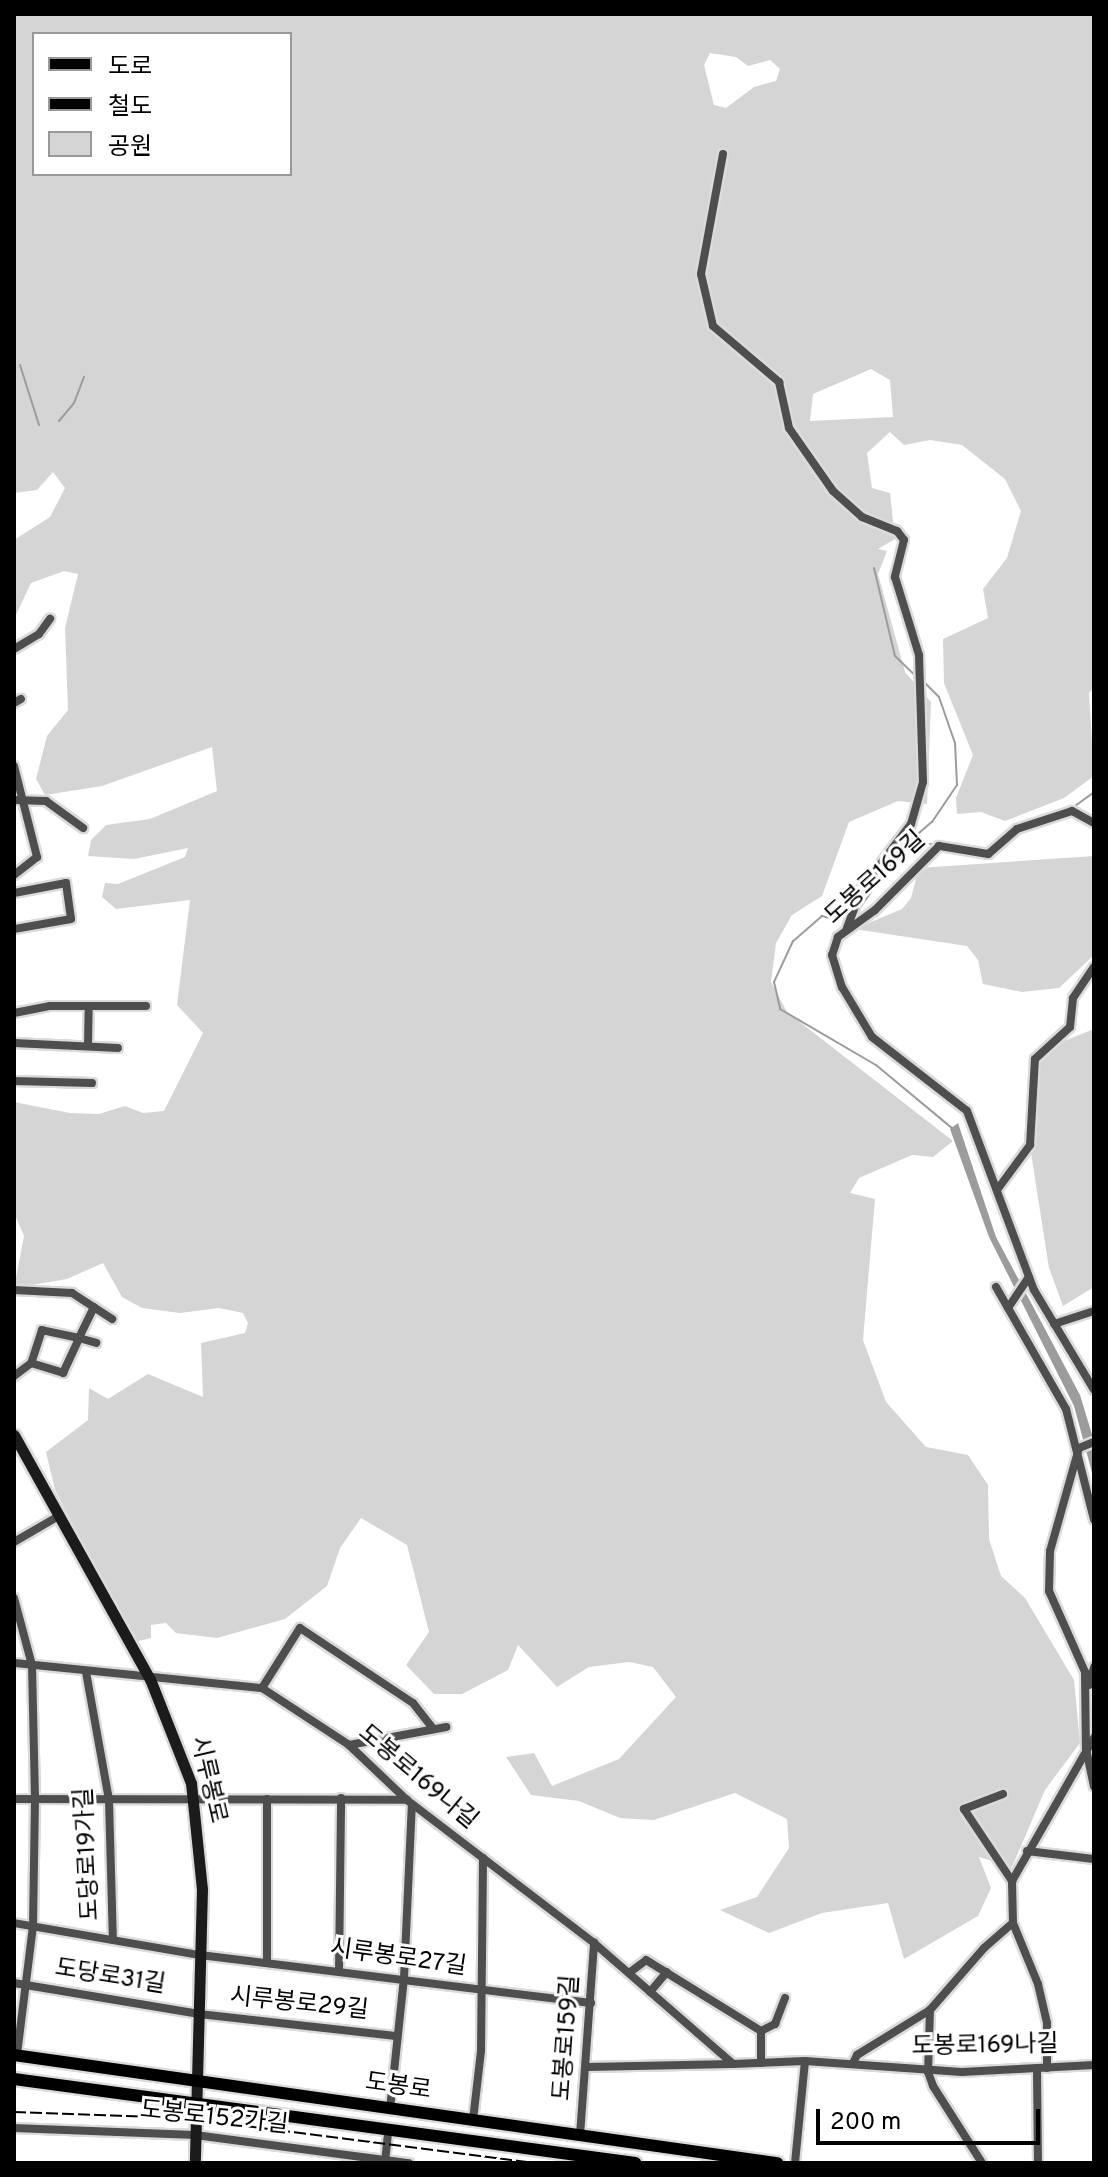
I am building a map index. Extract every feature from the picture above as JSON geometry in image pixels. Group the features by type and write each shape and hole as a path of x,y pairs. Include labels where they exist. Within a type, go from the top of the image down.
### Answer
{"main road":[{"name":"도봉로","path":"16,2055 777,2163"},
{"name":"도봉로","path":"14,2079 577,2159 635,2163"}],"street":[{"name":"도봉로169길","path":"723,154 701,274 708,316 718,333 779,382 789,428 824,481 862,517 903,536 895,577 913,623 919,655 924,768 916,815 856,901 848,926"},
{"path":"14,649 39,634 50,619"},
{"path":"14,766 19,799 37,857 14,875"},
{"path":"19,799 46,801 83,828"},
{"name":"도봉로169길","path":"1094,823 1079,811 1062,813 1017,829 988,854 941,845 875,910 848,926 835,942 833,958 855,1012 883,1047 963,1105 997,1190 1027,1279 1094,1390"},
{"path":"14,893 66,883 71,919 14,929"},
{"path":"997,1190 1030,1145 1035,1059 1070,1027 1073,998 1094,967"},
{"path":"14,1013 50,1006 146,1006"},
{"path":"88,1046 89,1007"},
{"path":"14,1043 118,1048"},
{"path":"14,1081 92,1083"},
{"path":"1010,1307 1027,1279"},
{"path":"996,1287 1061,1398 1080,1447 1094,1520"},
{"path":"14,1290 72,1293 112,1319"},
{"path":"31,1363 66,1371 94,1307"},
{"path":"1054,1324 1094,1311"},
{"path":"14,1376 31,1363 45,1328 96,1343"},
{"name":"시루봉로","path":"14,1435 150,1679 177,1739 194,1800 202,1889 195,2163"},
{"path":"1080,1447 1094,1442"},
{"path":"1080,1447 1050,1551 1049,1591 1079,1654 1087,1690 1094,1786"},
{"path":"14,1542 57,1517"},
{"path":"14,1598 32,1665 35,1799 33,1926 16,2055"},
{"path":"262,1688 300,1628 413,1703 433,1729"},
{"name":"도봉로169나길","path":"14,1663 262,1688 349,1745 409,1802 594,1943 733,2064"},
{"path":"1087,1690 1094,1667"},
{"name":"도당로19가길","path":"86,1672 109,1800 113,1940"},
{"path":"349,1745 446,1727"},
{"path":"1047,2068 1042,1999 1013,1923 1012,1881 1089,1744"},
{"path":"1003,1794 964,1809 1012,1881"},
{"path":"14,1799 341,1798 409,1802 404,1978 390,2109"},
{"path":"339,1971 341,1798"},
{"path":"267,1799 267,1963"},
{"path":"1027,1851 1094,1859"},
{"path":"473,2120 481,1990 483,1858"},
{"name":"시루봉로27길","path":"14,1923 200,1955 591,2003"},
{"path":"853,2063 857,2055 930,2010 984,1948 1013,1923"},
{"name":"도봉로159길","path":"580,2135 588,2067 594,1943"},
{"path":"629,1973 642,1959 761,2031"},
{"path":"650,1992 667,1972"},
{"name":"도당로31길","path":"14,1983 199,2014"},
{"path":"761,2031 775,2024 785,1998"},
{"path":"930,2010 928,2072 943,2105 982,2163"},
{"name":"시루봉로29길","path":"199,2014 396,2036"},
{"path":"761,2031 761,2063"},
{"path":"795,2163 805,2061"},
{"name":"도봉로169나길","path":"588,2067 805,2061 928,2072 1094,2065"},
{"path":"1037,2069 1038,2163"},
{"name":"도봉로152가길","path":"14,2128 195,2135 409,2163"},
{"path":"385,2161 388,2131"}],"green space":[{"path":"14,14 1094,14 1094,687 1089,693 1094,776 1064,798 1005,821 981,812 957,814 956,798 973,755 944,683 943,639 988,618 983,589 1007,558 1021,511 1005,479 962,445 930,440 904,445 890,432 867,453 872,488 890,493 895,539 878,549 887,551 878,574 905,672 931,702 927,804 898,801 849,822 822,896 792,915 776,943 771,982 787,1012 953,1141 933,1157 912,1155 859,1178 850,1193 875,1199 863,1340 886,1402 926,1447 968,1455 988,1485 989,1539 1001,1576 1025,1598 1074,1680 1080,1743 1045,1790 1012,1867 979,1857 991,1888 978,1916 904,1959 888,1903 822,1913 769,1933 720,1910 757,1897 789,1848 787,1819 735,1793 654,1820 620,1818 579,1801 531,1795 506,1757 534,1753 552,1786 619,1759 676,1697 653,1667 629,1662 589,1667 557,1687 518,1645 508,1670 462,1694 434,1694 406,1665 429,1632 407,1545 361,1518 340,1548 327,1586 285,1619 217,1638 176,1633 166,1623 151,1625 151,1638 135,1642 55,1490 46,1452 88,1420 89,1388 108,1399 148,1374 203,1397 201,1343 245,1333 248,1323 243,1313 219,1308 180,1313 142,1308 122,1297 103,1263 67,1279 14,1288 24,1236 14,1213 14,1102 70,1113 99,1114 125,1106 143,1113 164,1111 203,1033 177,1005 190,900 116,909 102,897 105,883 118,884 185,857 188,848 134,859 88,856 91,840 106,825 150,819 217,791 212,747 102,786 45,795 36,779 47,736 68,710 65,628 78,574 64,571 31,583 14,619 14,540 50,517 65,488 53,472 37,490 14,493","holes":["710,53 736,57 748,66 770,60 780,69 776,81 754,87 726,108 714,105 704,65","871,369 890,380 893,417 810,421 813,394"]},
{"path":"1094,856 1094,955 1059,988 1022,992 983,984 978,960 967,946 854,929 902,909 911,898 919,868"},
{"path":"1094,1029 1094,1287 1063,1306 1049,1268 1031,1153 1030,1071 1044,1049"}],"shaded area":[{"path":"958,1123 996,1237 1080,1395 1094,1441 1094,1480 1074,1406 989,1237 950,1129"}],"waterway":[{"path":"20,365 39,425"},
{"path":"59,421 74,403 84,377"},
{"path":"874,568 895,656 918,678"},
{"path":"859,909 904,846 932,822 957,785 955,743 939,697 923,681"},
{"path":"1019,824 1075,806 1094,792"},
{"path":"909,842 973,848"},
{"path":"850,913 836,920 822,916 793,941 774,982 780,1009 876,1065 953,1129"}],"railway":[{"path":"14,2112 183,2118 535,2163"}]}
